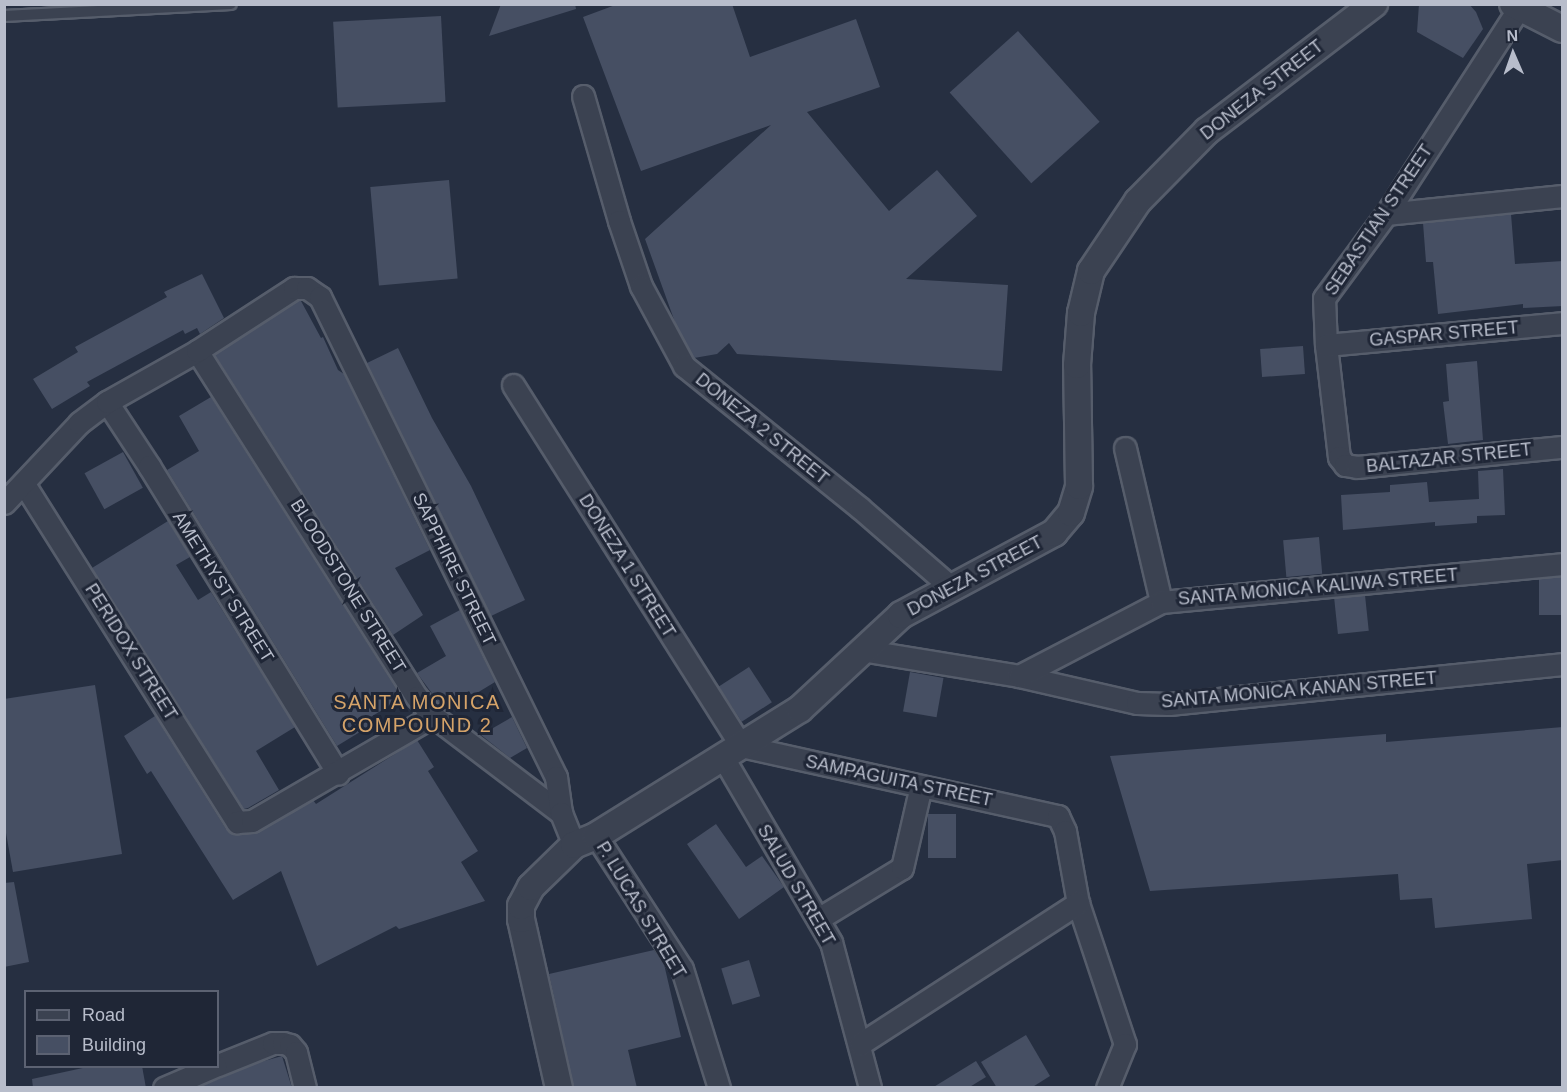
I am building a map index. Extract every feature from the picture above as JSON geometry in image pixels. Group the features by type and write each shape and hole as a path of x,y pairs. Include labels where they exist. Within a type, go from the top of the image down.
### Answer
{"street":[{"name":"DONEZA STREET","path":"559,1088 521,919 521,906 531,887 585,841 800,709 901,615 1054,533 1071,513 1079,486 1077,366 1081,313 1091,271 1138,201 1206,131 1374,4"},
{"path":"1516,6 1563,28"},
{"name":"SEBASTIAN STREET","path":"1339,457 1326,345 1324,298 1386,214 1516,6"},
{"name":"DONEZA 2 STREET","path":"583,96 641,286 684,366 860,508 951,588"},
{"path":"1386,214 1563,196"},
{"name":"SAPPHIRE STREET","path":"197,351 294,288 307,288 320,297 556,777 561,813 585,841"},
{"name":"GASPAR STREET","path":"1326,345 1563,322"},
{"path":"4,503 79,423 106,402 197,351"},
{"name":"BLOODSTONE STREET","path":"197,351 417,697 433,716 561,813"},
{"name":"DONEZA 1 STREET","path":"513,385 732,752"},
{"name":"AMETHYST STREET","path":"106,402 149,465 338,773"},
{"name":"BALTAZAR STREET","path":"1339,457 1345,465 1357,467 1563,447"},
{"path":"1125,448 1161,602"},
{"name":"PERIDOX STREET","path":"24,484 237,822 252,821 338,773"},
{"name":"SANTA MONICA KALIWA STREET","path":"1019,676 1161,602 1563,564"},
{"name":"SANTA MONICA KANAN STREET","path":"861,650 1019,676 1137,703 1169,704 1563,664"},
{"path":"338,773 433,716"},
{"name":"SAMPAGUITA STREET","path":"732,752 921,786 1058,816 1065,831 1078,903"},
{"name":"SALUD STREET","path":"732,752 831,942 870,1088"},
{"path":"818,919 902,868 921,786"},
{"name":"P. LUCAS STREET","path":"585,841 682,969 719,1088"},
{"path":"860,1044 1078,903 1125,1044 1107,1088"},
{"path":"219,1065 273,1043 290,1045 296,1052 305,1088"},
{"path":"164,1088 211,1068"}],"lane":[{"path":"4,16 231,4"}],"building":[{"path":"501,4 575,4 576,9 489,36"},
{"path":"618,4 732,4 750,57 856,19 880,87 807,112 889,211 937,170 977,216 906,279 1008,285 1002,371 737,354 729,343 717,354 694,358 676,325 645,239 771,125 641,171 583,17"},
{"path":"1419,4 1469,4 1476,12 1483,29 1463,58 1417,32"},
{"path":"441,16 446,102 338,108 333,22"},
{"path":"1018,31 1100,122 1031,183 950,93"},
{"path":"449,180 458,279 379,286 370,187"},
{"path":"1511,214 1515,264 1563,261 1563,306 1523,308 1523,304 1438,314 1433,262 1426,262 1423,223"},
{"path":"202,274 224,318 200,334 197,328 185,334 183,330 87,382 90,386 52,409 33,379 78,352 75,347 167,297 164,292"},
{"path":"301,301 321,338 323,337 338,370 344,374 430,550 395,568 423,615 393,635 215,355"},
{"path":"1303,346 1305,374 1262,377 1260,349"},
{"path":"398,348 432,418 471,486 525,600 491,616 367,363"},
{"path":"1477,361 1483,440 1448,444 1443,402 1449,401 1446,364"},
{"path":"211,397 402,698 369,718 373,724 337,746 167,470 199,451 179,416"},
{"path":"123,452 143,488 104,509 85,473"},
{"path":"1503,469 1505,515 1477,516 1477,523 1435,526 1435,522 1343,530 1341,495 1390,492 1390,485 1427,482 1429,502 1479,499 1478,471"},
{"path":"168,521 190,557 176,565 198,600 211,592 295,727 256,751 279,790 248,808 244,809 92,568"},
{"path":"1319,537 1322,574 1286,577 1283,540"},
{"path":"1539,577 1562,577 1562,615 1539,615"},
{"path":"1365,595 1369,631 1338,634 1334,598"},
{"path":"460,610 495,682 472,696 469,691 442,707 417,673 446,656 430,626"},
{"path":"749,667 772,702 742,722 719,687"},
{"path":"910,672 943,678 937,717 903,711"},
{"path":"95,685 122,854 13,872 4,822 4,699"},
{"path":"155,716 226,829 237,835 258,832 313,800 316,804 417,740 434,767 428,771 478,851 461,862 485,901 399,929 396,926 317,966 281,871 233,900 151,771 147,774 124,736"},
{"path":"512,717 527,748 510,758 481,735"},
{"path":"1563,727 1563,860 1527,864 1532,919 1435,928 1432,898 1400,900 1398,874 1150,891 1110,756 1386,734 1386,742"},
{"path":"928,814 956,814 956,858 928,858"},
{"path":"716,824 746,867 762,856 784,887 739,919 687,844"},
{"path":"14,882 29,962 4,967 4,883"},
{"path":"654,950 664,964 681,1037 628,1050 637,1088 574,1088 549,974"},
{"path":"749,960 760,996 732,1005 721,968"},
{"path":"1026,1035 1050,1076 1031,1088 997,1088 981,1062"},
{"path":"282,1056 292,1088 197,1088 257,1063"},
{"path":"976,1061 986,1077 968,1088 932,1088"},
{"path":"83,1068 142,1068 146,1088 33,1088 32,1079"}],"district":[{"name":"SANTA MONICA COMPOUND 2","path":"417,714"}]}
